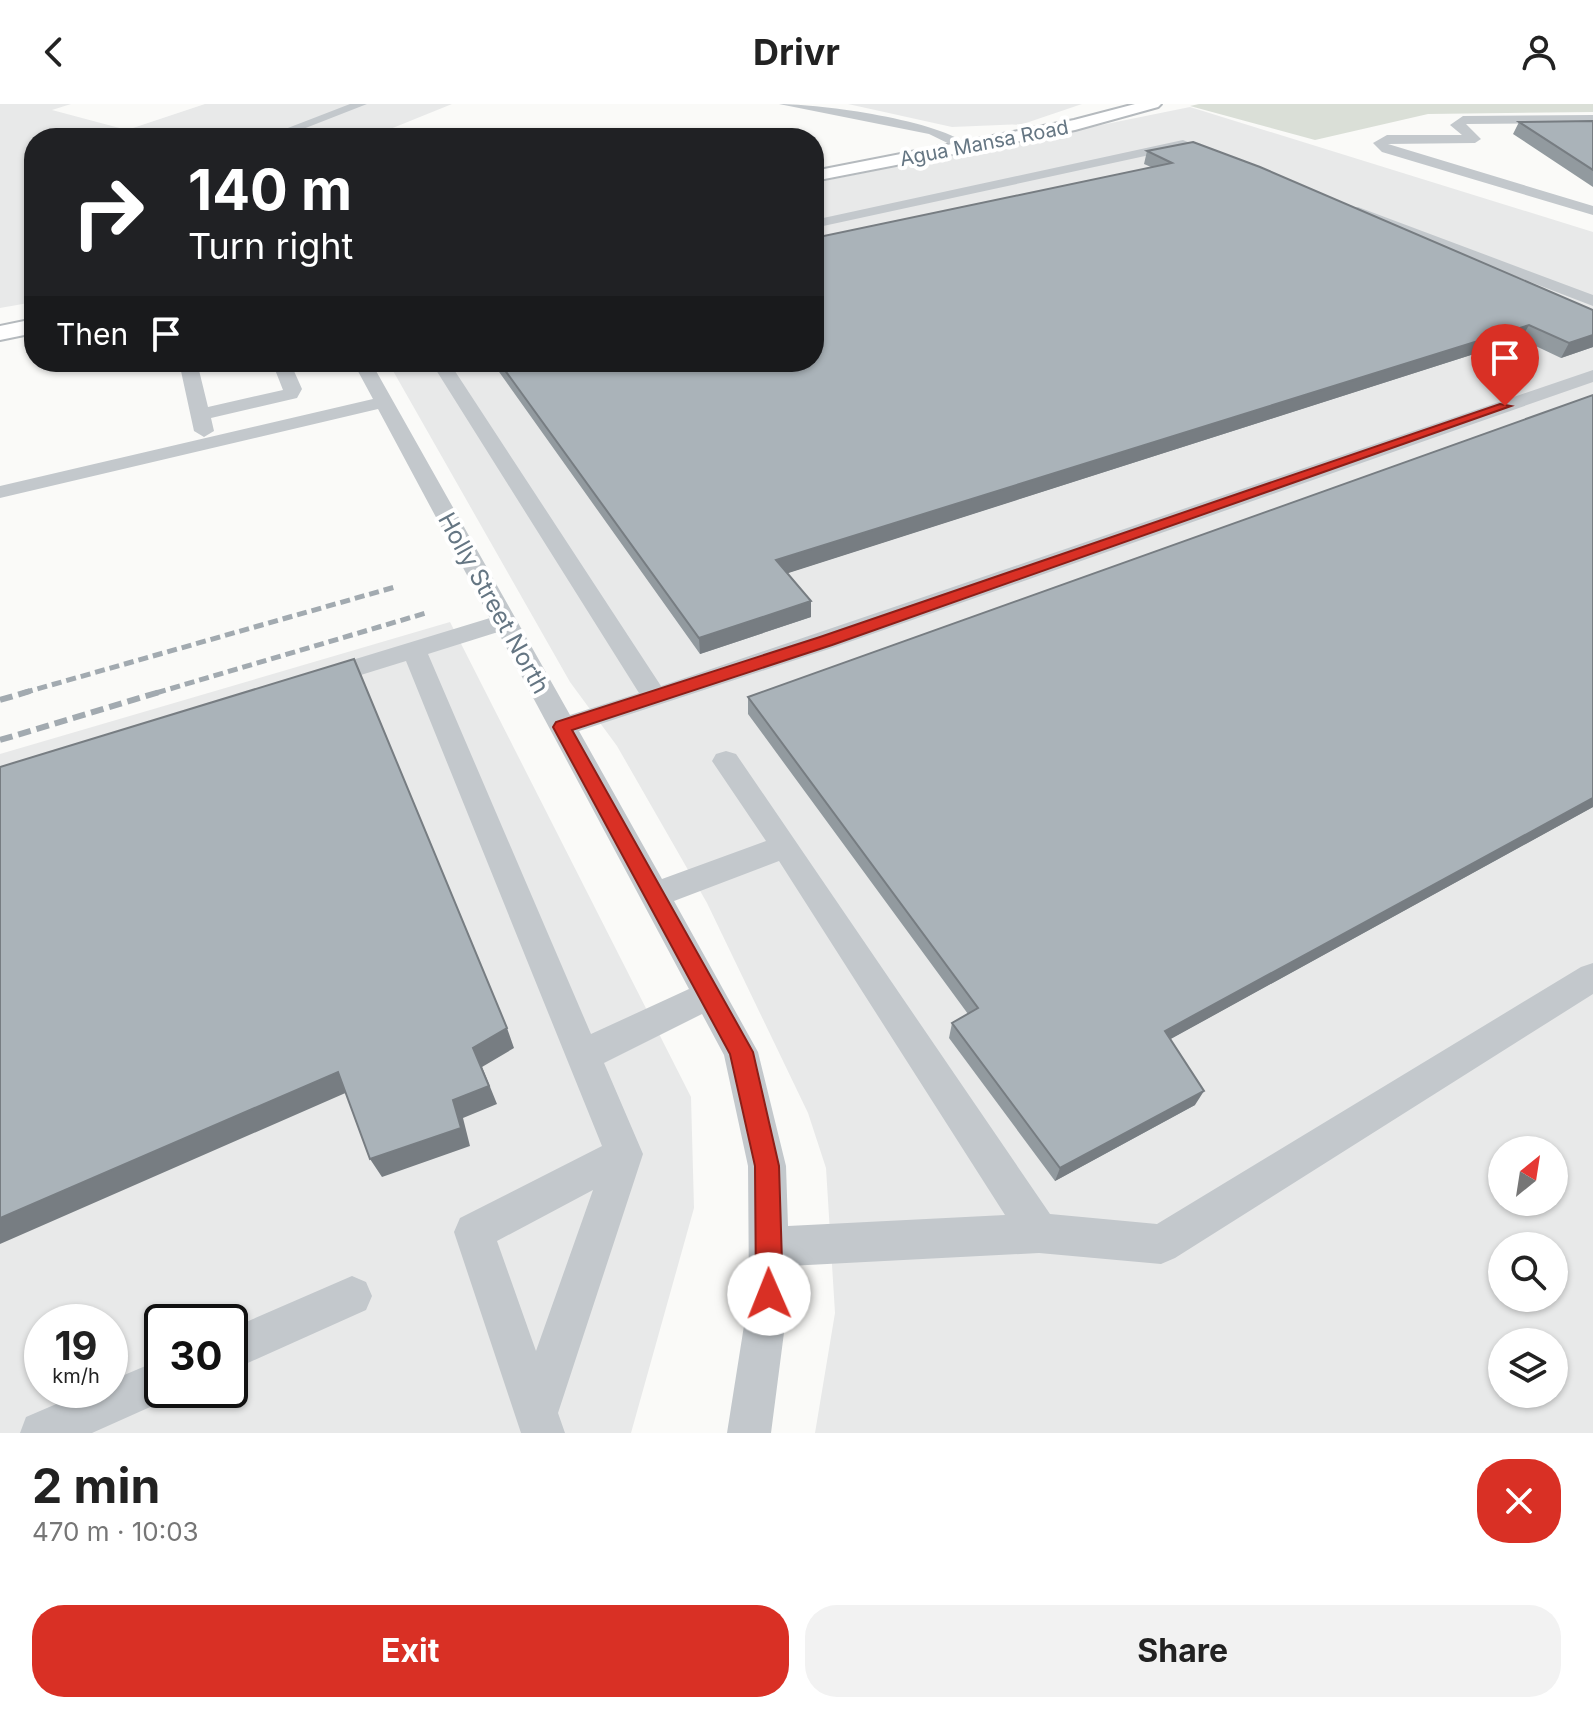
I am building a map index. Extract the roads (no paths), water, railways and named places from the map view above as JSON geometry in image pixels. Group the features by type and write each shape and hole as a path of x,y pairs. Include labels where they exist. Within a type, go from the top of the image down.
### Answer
{"main road":[{"name":"Agua Mansa Road","path":"824,174 1075,125 1153,104"},
{"path":"0,333 24,328"}],"street":[{"path":"295,128 361,104"},
{"path":"785,104 823,107 933,131 964,147"},
{"path":"1593,119 1463,120 1456,125 1475,139 1387,139 1381,140 1380,145 1593,211"},
{"path":"1422,139 1458,171"},
{"path":"1461,139 1532,193"},
{"path":"824,222 1183,144 1227,161"},
{"path":"1344,205 1593,301"},
{"path":"190,372 208,444"},
{"path":"200,415 290,394 293,389 285,372"},
{"name":"Holly Street North","path":"368,372 741,1052 767,1166 769,1247 769,1294 749,1433"},
{"path":"446,372 655,697"},
{"path":"562,727 841,636 1593,376"},
{"path":"0,492 384,402"},
{"path":"302,685 505,622"},
{"path":"414,650 624,1154 539,1423"},
{"path":"726,761 1039,1233"},
{"path":"655,895 785,846"},
{"path":"769,1247 1039,1233 1161,1244 1593,977"},
{"path":"584,1055 709,995"},
{"path":"539,1423 474,1232 624,1154"},
{"path":"248,1342 352,1296"},
{"path":"42,1433 144,1388"}],"railway":[{"path":"30,691 395,587"},
{"path":"156,693 426,613"},
{"path":"0,700 30,691"},
{"path":"23,693 30,691"},
{"path":"0,740 163,691"}]}
